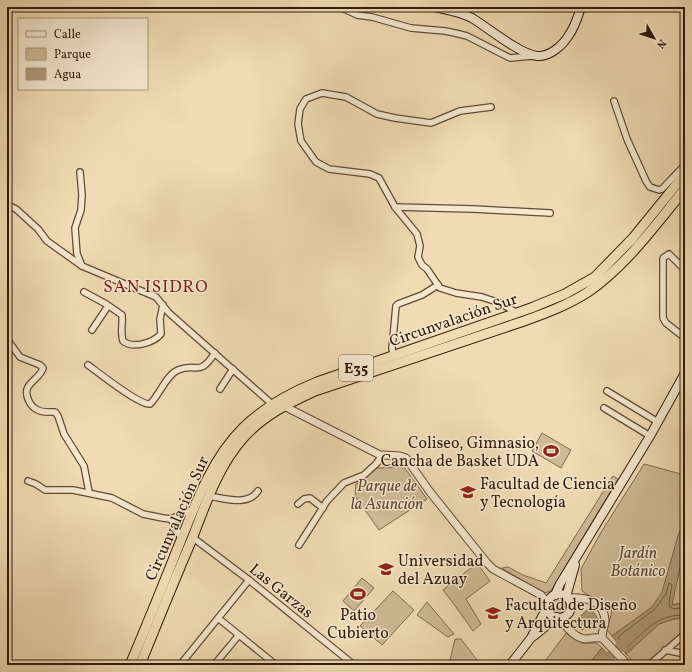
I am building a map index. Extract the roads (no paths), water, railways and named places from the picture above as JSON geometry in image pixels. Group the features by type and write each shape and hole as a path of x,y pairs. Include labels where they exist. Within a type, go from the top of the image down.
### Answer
{"highway":[{"name":"Circunvalación Sur","path":"130,665 194,509 214,466 243,427 272,404 317,382 518,313 565,294 595,277 633,238 685,174"},
{"name":"Circunvalación Sur","path":"140,665 208,496 222,467 244,437 266,417 284,406 315,391 537,316 575,300 606,279 622,263 641,243 685,189"}],"main road":[{"path":"434,7 460,13 471,18 527,53 538,56 551,52 564,43 573,29 581,7"},
{"path":"510,665 531,638 579,553 650,436 685,373"},
{"path":"567,598 579,553"},
{"path":"531,638 558,617 566,615 569,611 571,606 567,598 560,594 554,596"},
{"path":"548,606 551,614 558,617"}],"street":[{"path":"340,7 357,15 372,17 411,28 445,31 466,36 510,58 538,56"},
{"path":"491,107 460,111 431,123 377,114 346,97 322,93 306,99 300,109 298,124 301,141 316,162 329,169 370,174 379,178 395,207 418,234 420,246 418,257 422,265 427,269 440,288 456,294 482,297 500,303 518,313"},
{"path":"614,101 627,139 646,182 650,187 659,190 662,189 685,164"},
{"path":"80,172 82,202 76,228 77,254 82,266"},
{"path":"7,205 16,209 38,229 47,241 82,266 156,297 169,313 272,404"},
{"path":"395,207 550,213"},
{"path":"685,270 669,254 663,258 663,318 666,323 685,338"},
{"path":"393,356 392,348 396,306 422,295 438,285"},
{"path":"84,292 122,316 123,322 120,332 123,341 130,345 156,339 161,334 160,319 162,305"},
{"path":"92,330 108,306"},
{"path":"7,339 20,357 40,365 43,368 42,372 28,386 26,392 29,401 36,409 55,412 58,416 64,434 84,466 89,492"},
{"path":"88,365 144,404 150,404 171,375 178,370 204,367 208,364 215,353"},
{"path":"220,389 233,369"},
{"path":"607,391 658,422"},
{"path":"284,406 382,456 400,456 406,458 430,492 487,564 493,569 541,595 554,596"},
{"path":"604,408 650,436"},
{"path":"299,545 327,501 344,483 364,475 382,456"},
{"path":"28,481 45,490 73,490 89,492 112,498 143,514 171,519 194,509"},
{"path":"208,496 238,501 248,499 255,495 258,491"},
{"path":"298,504 304,499 310,498 323,508"},
{"path":"171,519 182,540"},
{"name":"Las Garzas","path":"192,537 250,580 354,665"},
{"path":"180,665 250,580"},
{"path":"541,595 548,606"},
{"path":"567,598 586,598 598,605 604,613 605,622 602,638"},
{"path":"558,617 571,632 578,637 585,639 594,637 602,638 627,665"},
{"path":"218,618 274,664"},
{"path":"649,665 685,634"},
{"path":"214,665 239,635"},
{"path":"665,650 685,654"}],"water":[{"path":"685,518 685,552 681,563 672,605 685,603 685,618 674,619 659,624 626,654 612,636 652,607 662,592 678,536"},
{"path":"588,609 592,610 598,619 582,630 574,622"},
{"path":"602,648 616,663 615,665 588,665"}],"waterway":[{"path":"601,665 630,637"}],"place":[{"name":"Coliseo, Gimnasio, Cancha de Basket UDA","path":"551,451"},
{"name":"Facultad de Ciencia y Tecnología","path":"468,492"},
{"name":"Universidad del Azuay","path":"386,569"},
{"name":"Patio Cubierto","path":"358,594"},
{"name":"Facultad de Diseño y Arquitectura","path":"493,613"}],"district":[{"name":"SAN ISIDRO","path":"156,286"}],"park label":[{"name":"Parque de la Asunción","path":"387,494"},
{"name":"Jardín Botánico","path":"638,561"}]}
